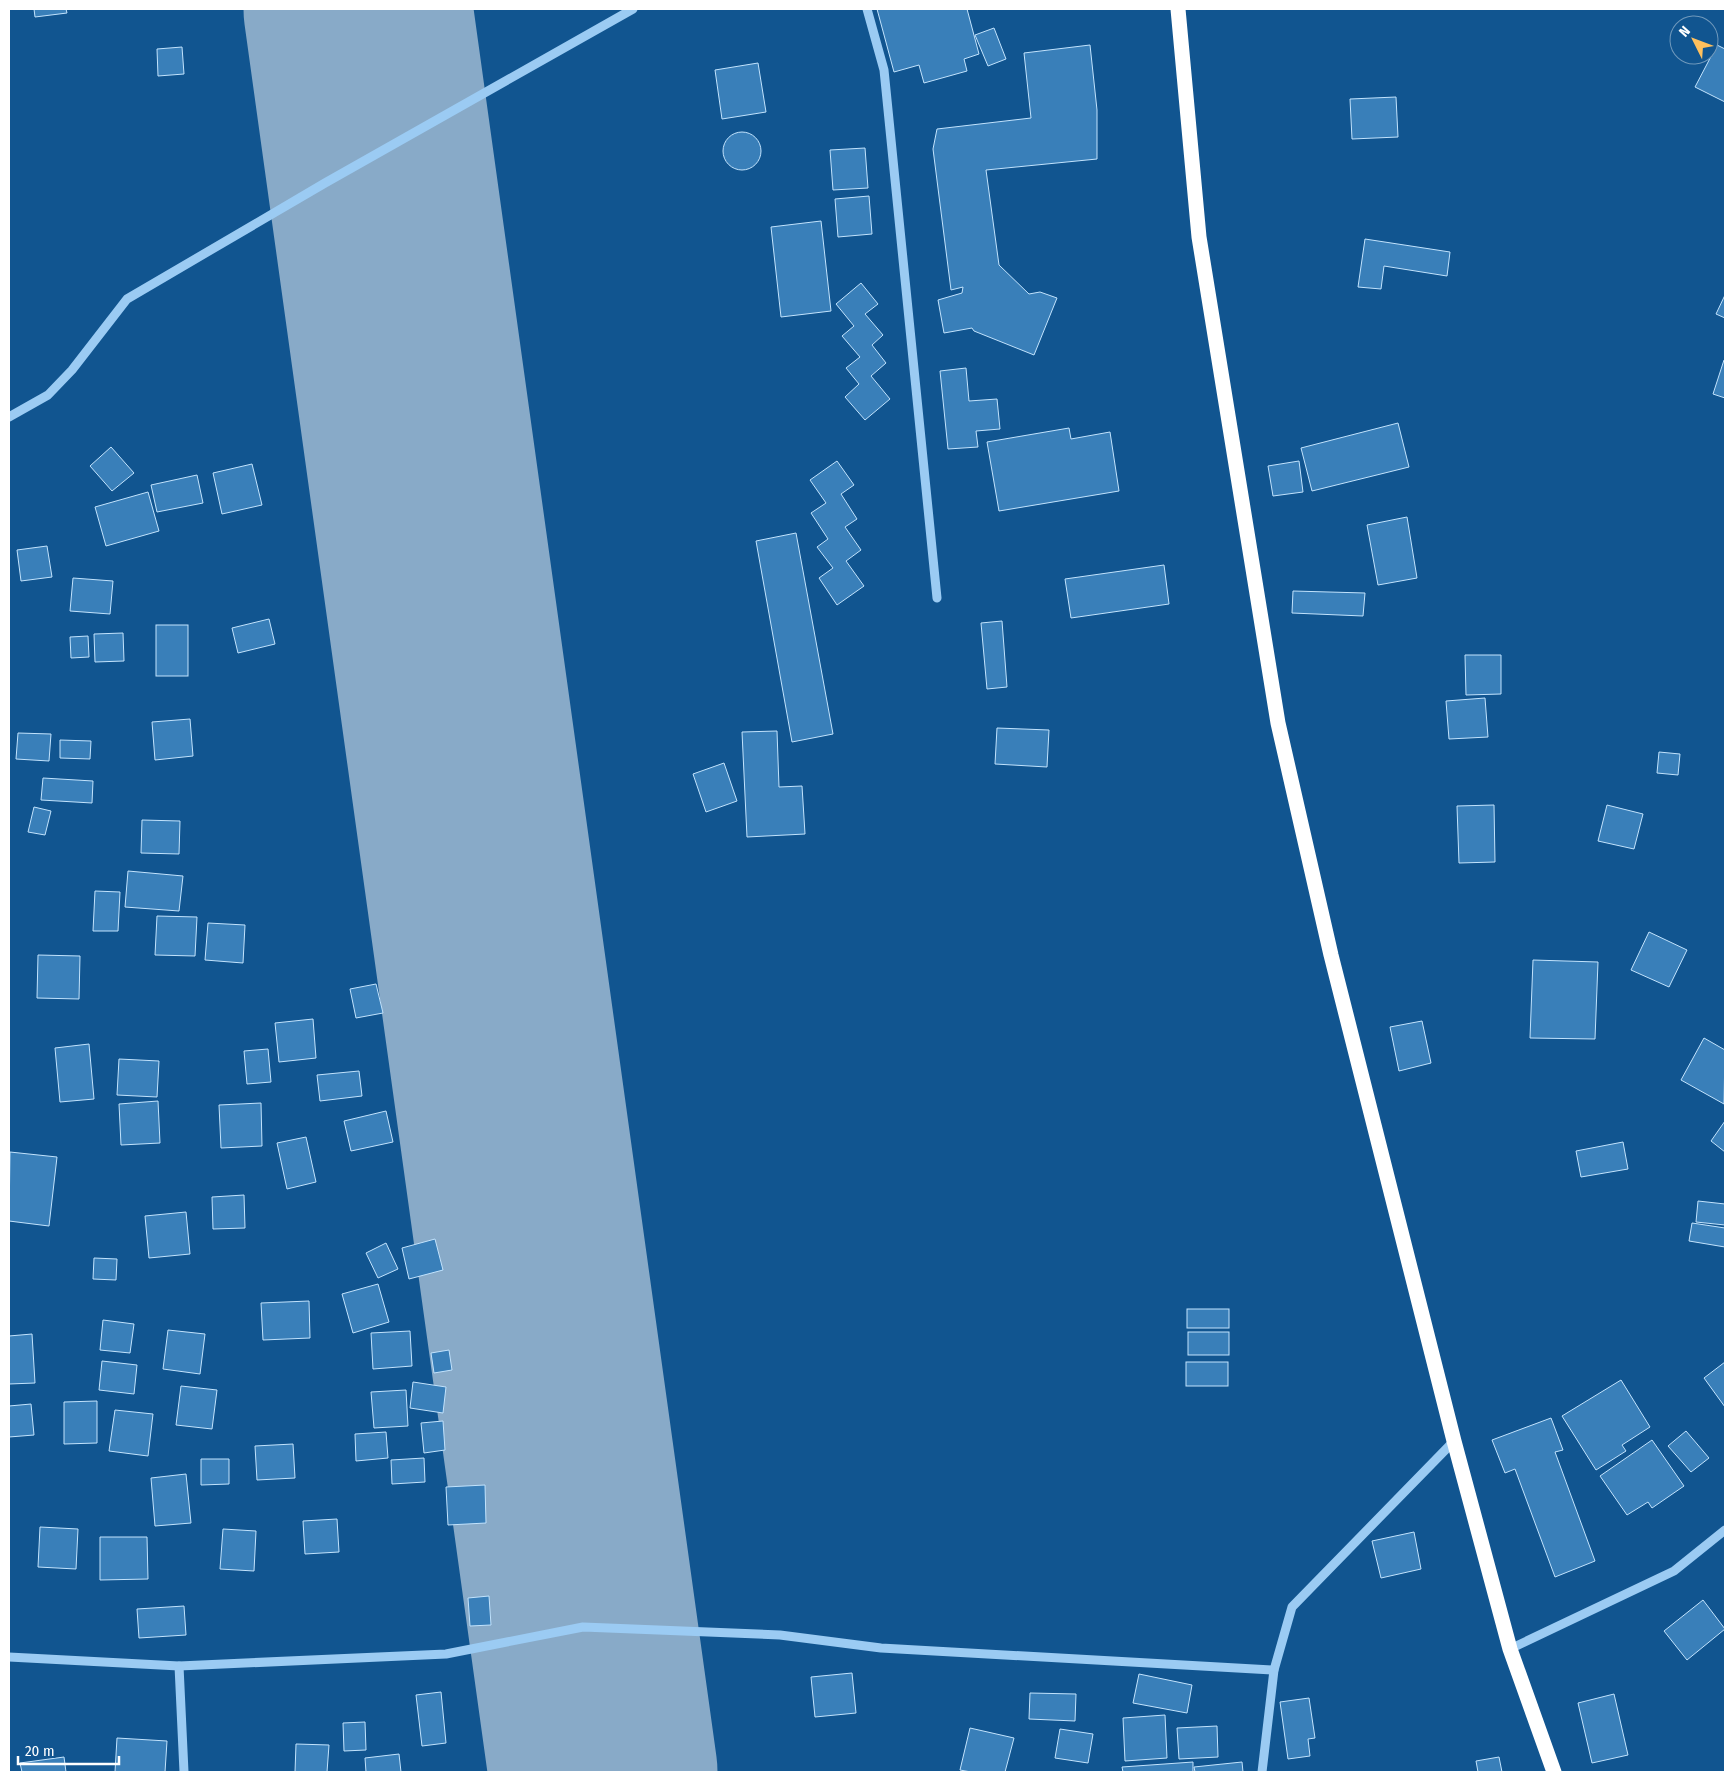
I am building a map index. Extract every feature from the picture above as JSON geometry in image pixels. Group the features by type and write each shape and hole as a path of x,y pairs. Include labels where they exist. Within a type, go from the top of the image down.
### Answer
{"highway":[{"path":"1178,9 1199,237 1278,723 1331,955 1454,1441 1510,1649 1554,1772"}],"street":[{"path":"9,417 48,395 72,370 127,299 325,183 633,9"},
{"path":"867,9 884,70 937,598"},
{"path":"1262,1772 1274,1670 1292,1607 1454,1441"},
{"path":"1510,1649 1674,1571 1725,1530"},
{"path":"9,1657 179,1666 446,1654 582,1627 780,1635 882,1648 1274,1670"},
{"path":"179,1666 184,1772"}],"building":[{"path":"34,9 66,9 67,13 35,17"},
{"path":"877,9 967,9 979,54 964,59 967,71 924,83 919,65 894,72"},
{"path":"994,28 1006,59 988,66 975,35"},
{"path":"1090,45 1097,110 1097,159 986,170 999,265 1029,294 1040,292 1057,298 1034,355 974,331 972,328 944,333 938,300 962,293 963,287 951,290 933,149 937,129 1031,118 1024,53"},
{"path":"1719,46 1725,49 1725,102 1695,87 1707,65 1719,65"},
{"path":"182,47 184,74 158,76 157,49"},
{"path":"758,63 766,112 722,119 715,70"},
{"path":"1396,97 1398,137 1352,139 1350,99"},
{"path":"742,132 749,133 755,138 760,144 760,158 755,164 749,169 742,170 735,169 729,164 724,158 723,151 724,144 729,138 735,133"},
{"path":"865,148 868,188 833,190 830,150"},
{"path":"869,196 872,234 838,237 835,199"},
{"path":"821,221 831,311 781,317 771,227"},
{"path":"1365,239 1450,252 1447,276 1384,266 1381,289 1358,287"},
{"path":"861,283 878,304 865,314 883,335 872,345 886,363 871,376 890,399 865,420 845,397 859,384 846,368 860,357 842,336 854,326 836,304"},
{"path":"1725,295 1725,318 1716,314"},
{"path":"1725,360 1725,398 1713,394"},
{"path":"966,368 969,401 997,399 1000,429 976,431 978,447 948,449 940,371"},
{"path":"1398,423 1409,467 1312,491 1301,448"},
{"path":"1069,428 1071,439 1110,432 1119,491 999,511 987,442"},
{"path":"111,447 134,473 112,491 90,466"},
{"path":"837,461 854,485 841,494 857,519 845,527 861,550 846,561 864,586 837,605 819,578 833,568 817,547 828,539 811,513 826,503 810,480"},
{"path":"1299,461 1303,492 1273,496 1268,466"},
{"path":"252,464 262,505 222,514 213,473"},
{"path":"197,475 203,503 157,512 151,485"},
{"path":"148,492 159,531 106,546 95,507"},
{"path":"1407,517 1417,578 1378,585 1367,525"},
{"path":"796,533 833,734 792,742 756,541"},
{"path":"47,546 52,577 21,581 17,550"},
{"path":"1164,565 1169,604 1071,618 1065,579"},
{"path":"73,578 113,581 110,614 70,611"},
{"path":"1293,591 1365,593 1363,616 1292,613"},
{"path":"269,619 275,644 238,653 232,628"},
{"path":"1002,621 1007,687 987,689 981,623"},
{"path":"156,625 188,625 188,676 156,676"},
{"path":"123,633 124,661 95,662 94,634"},
{"path":"88,636 89,657 71,658 70,637"},
{"path":"1465,655 1501,655 1501,694 1466,695"},
{"path":"1485,698 1488,737 1449,739 1446,701"},
{"path":"190,719 193,756 155,760 152,722"},
{"path":"997,728 1049,730 1047,767 995,764"},
{"path":"777,731 779,787 802,786 805,834 747,837 742,732"},
{"path":"18,733 51,734 49,761 16,759"},
{"path":"60,740 91,741 90,759 60,758"},
{"path":"1659,752 1680,754 1678,775 1657,773"},
{"path":"724,763 737,801 706,812 693,774"},
{"path":"43,778 93,781 92,803 41,800"},
{"path":"1494,805 1495,862 1459,863 1457,806"},
{"path":"1607,805 1643,814 1634,849 1598,841"},
{"path":"34,807 51,811 45,835 28,832"},
{"path":"142,820 180,821 179,854 141,853"},
{"path":"128,871 183,876 179,911 125,907"},
{"path":"95,891 120,892 118,931 93,931"},
{"path":"157,916 197,917 195,956 155,955"},
{"path":"208,923 245,925 243,963 205,960"},
{"path":"1649,932 1687,950 1669,987 1631,970"},
{"path":"38,955 80,956 79,999 37,998"},
{"path":"1533,960 1598,962 1595,1039 1530,1038"},
{"path":"376,984 383,1013 356,1018 350,989"},
{"path":"313,1019 316,1058 279,1062 275,1023"},
{"path":"1422,1021 1431,1063 1399,1071 1390,1027"},
{"path":"1704,1038 1725,1050 1724,1104 1681,1080"},
{"path":"89,1044 94,1099 60,1102 55,1048"},
{"path":"268,1049 271,1082 247,1084 244,1051"},
{"path":"119,1059 159,1061 157,1097 117,1095"},
{"path":"359,1071 362,1096 320,1101 317,1075"},
{"path":"158,1101 160,1143 121,1145 119,1104"},
{"path":"261,1103 262,1146 221,1148 219,1105"},
{"path":"386,1111 393,1142 351,1151 344,1121"},
{"path":"1725,1121 1725,1152 1711,1141"},
{"path":"306,1137 316,1182 287,1189 277,1143"},
{"path":"1623,1142 1628,1169 1581,1177 1576,1151"},
{"path":"10,1152 57,1157 49,1226 9,1221"},
{"path":"244,1195 245,1228 213,1229 212,1197"},
{"path":"1698,1201 1725,1204 1725,1225 1696,1222"},
{"path":"186,1212 190,1254 149,1258 145,1216"},
{"path":"1692,1223 1725,1228 1725,1247 1689,1241"},
{"path":"435,1239 443,1270 409,1279 402,1248"},
{"path":"386,1243 398,1269 378,1278 366,1253"},
{"path":"94,1258 117,1259 116,1280 93,1279"},
{"path":"378,1284 389,1322 353,1333 342,1294"},
{"path":"309,1301 310,1338 263,1340 261,1303"},
{"path":"1187,1309 1229,1309 1229,1328 1187,1328"},
{"path":"103,1320 134,1324 130,1353 100,1350"},
{"path":"168,1330 205,1334 200,1374 163,1369"},
{"path":"410,1331 412,1366 373,1369 371,1333"},
{"path":"1188,1332 1229,1332 1229,1355 1188,1355"},
{"path":"32,1334 35,1383 9,1384 9,1336"},
{"path":"449,1350 452,1370 434,1373 431,1353"},
{"path":"102,1361 137,1365 134,1394 99,1390"},
{"path":"1186,1362 1228,1362 1228,1386 1186,1386"},
{"path":"1725,1362 1725,1407 1704,1378"},
{"path":"1621,1380 1650,1427 1622,1445 1626,1451 1596,1470 1562,1416"},
{"path":"413,1382 446,1387 443,1413 410,1408"},
{"path":"181,1386 217,1390 212,1429 176,1425"},
{"path":"406,1390 408,1426 374,1428 371,1392"},
{"path":"97,1401 97,1443 64,1444 64,1402"},
{"path":"31,1404 34,1435 9,1437 9,1406"},
{"path":"115,1410 153,1414 148,1456 109,1451"},
{"path":"1551,1418 1563,1450 1555,1452 1595,1561 1555,1577 1515,1469 1505,1473 1492,1440"},
{"path":"443,1421 445,1450 424,1453 421,1423"},
{"path":"1686,1431 1709,1458 1691,1472 1668,1446"},
{"path":"386,1432 388,1458 356,1461 355,1434"},
{"path":"1652,1440 1684,1486 1652,1508 1648,1502 1627,1515 1600,1476"},
{"path":"293,1444 295,1478 257,1480 255,1446"},
{"path":"424,1458 425,1482 392,1484 391,1460"},
{"path":"201,1459 229,1459 229,1484 201,1485"},
{"path":"186,1474 191,1523 155,1526 151,1478"},
{"path":"485,1485 486,1523 448,1525 446,1487"},
{"path":"337,1519 339,1552 305,1554 303,1521"},
{"path":"40,1527 78,1529 76,1569 38,1567"},
{"path":"223,1529 256,1531 254,1571 220,1569"},
{"path":"1414,1532 1421,1569 1381,1578 1372,1541"},
{"path":"100,1537 147,1537 148,1579 100,1580"},
{"path":"489,1596 491,1625 470,1626 468,1598"},
{"path":"1703,1600 1725,1629 1687,1660 1664,1631"},
{"path":"184,1606 186,1635 139,1638 137,1609"},
{"path":"852,1673 856,1713 815,1717 811,1677"},
{"path":"1139,1674 1192,1685 1187,1713 1133,1703"},
{"path":"441,1692 446,1743 422,1746 416,1695"},
{"path":"1030,1693 1076,1694 1075,1721 1029,1719"},
{"path":"1614,1694 1628,1755 1592,1763 1578,1703"},
{"path":"1309,1698 1315,1738 1308,1739 1310,1756 1288,1759 1280,1702"},
{"path":"1165,1715 1167,1758 1125,1761 1123,1718"},
{"path":"365,1722 366,1750 344,1751 343,1723"},
{"path":"1217,1726 1218,1757 1179,1759 1177,1728"},
{"path":"970,1728 1014,1738 1005,1772 971,1772 960,1770"},
{"path":"1060,1729 1093,1734 1088,1763 1055,1758"},
{"path":"117,1738 167,1741 165,1772 115,1772"},
{"path":"296,1744 329,1745 327,1772 295,1772"},
{"path":"399,1754 401,1772 366,1772 365,1758"},
{"path":"64,1757 66,1772 22,1772 20,1763"},
{"path":"1499,1757 1502,1772 1478,1772 1476,1761"},
{"path":"1193,1762 1193,1772 1123,1772 1122,1767"},
{"path":"1242,1762 1243,1772 1195,1772 1194,1767"}],"runway":[{"path":"358,9 603,1772"}]}
